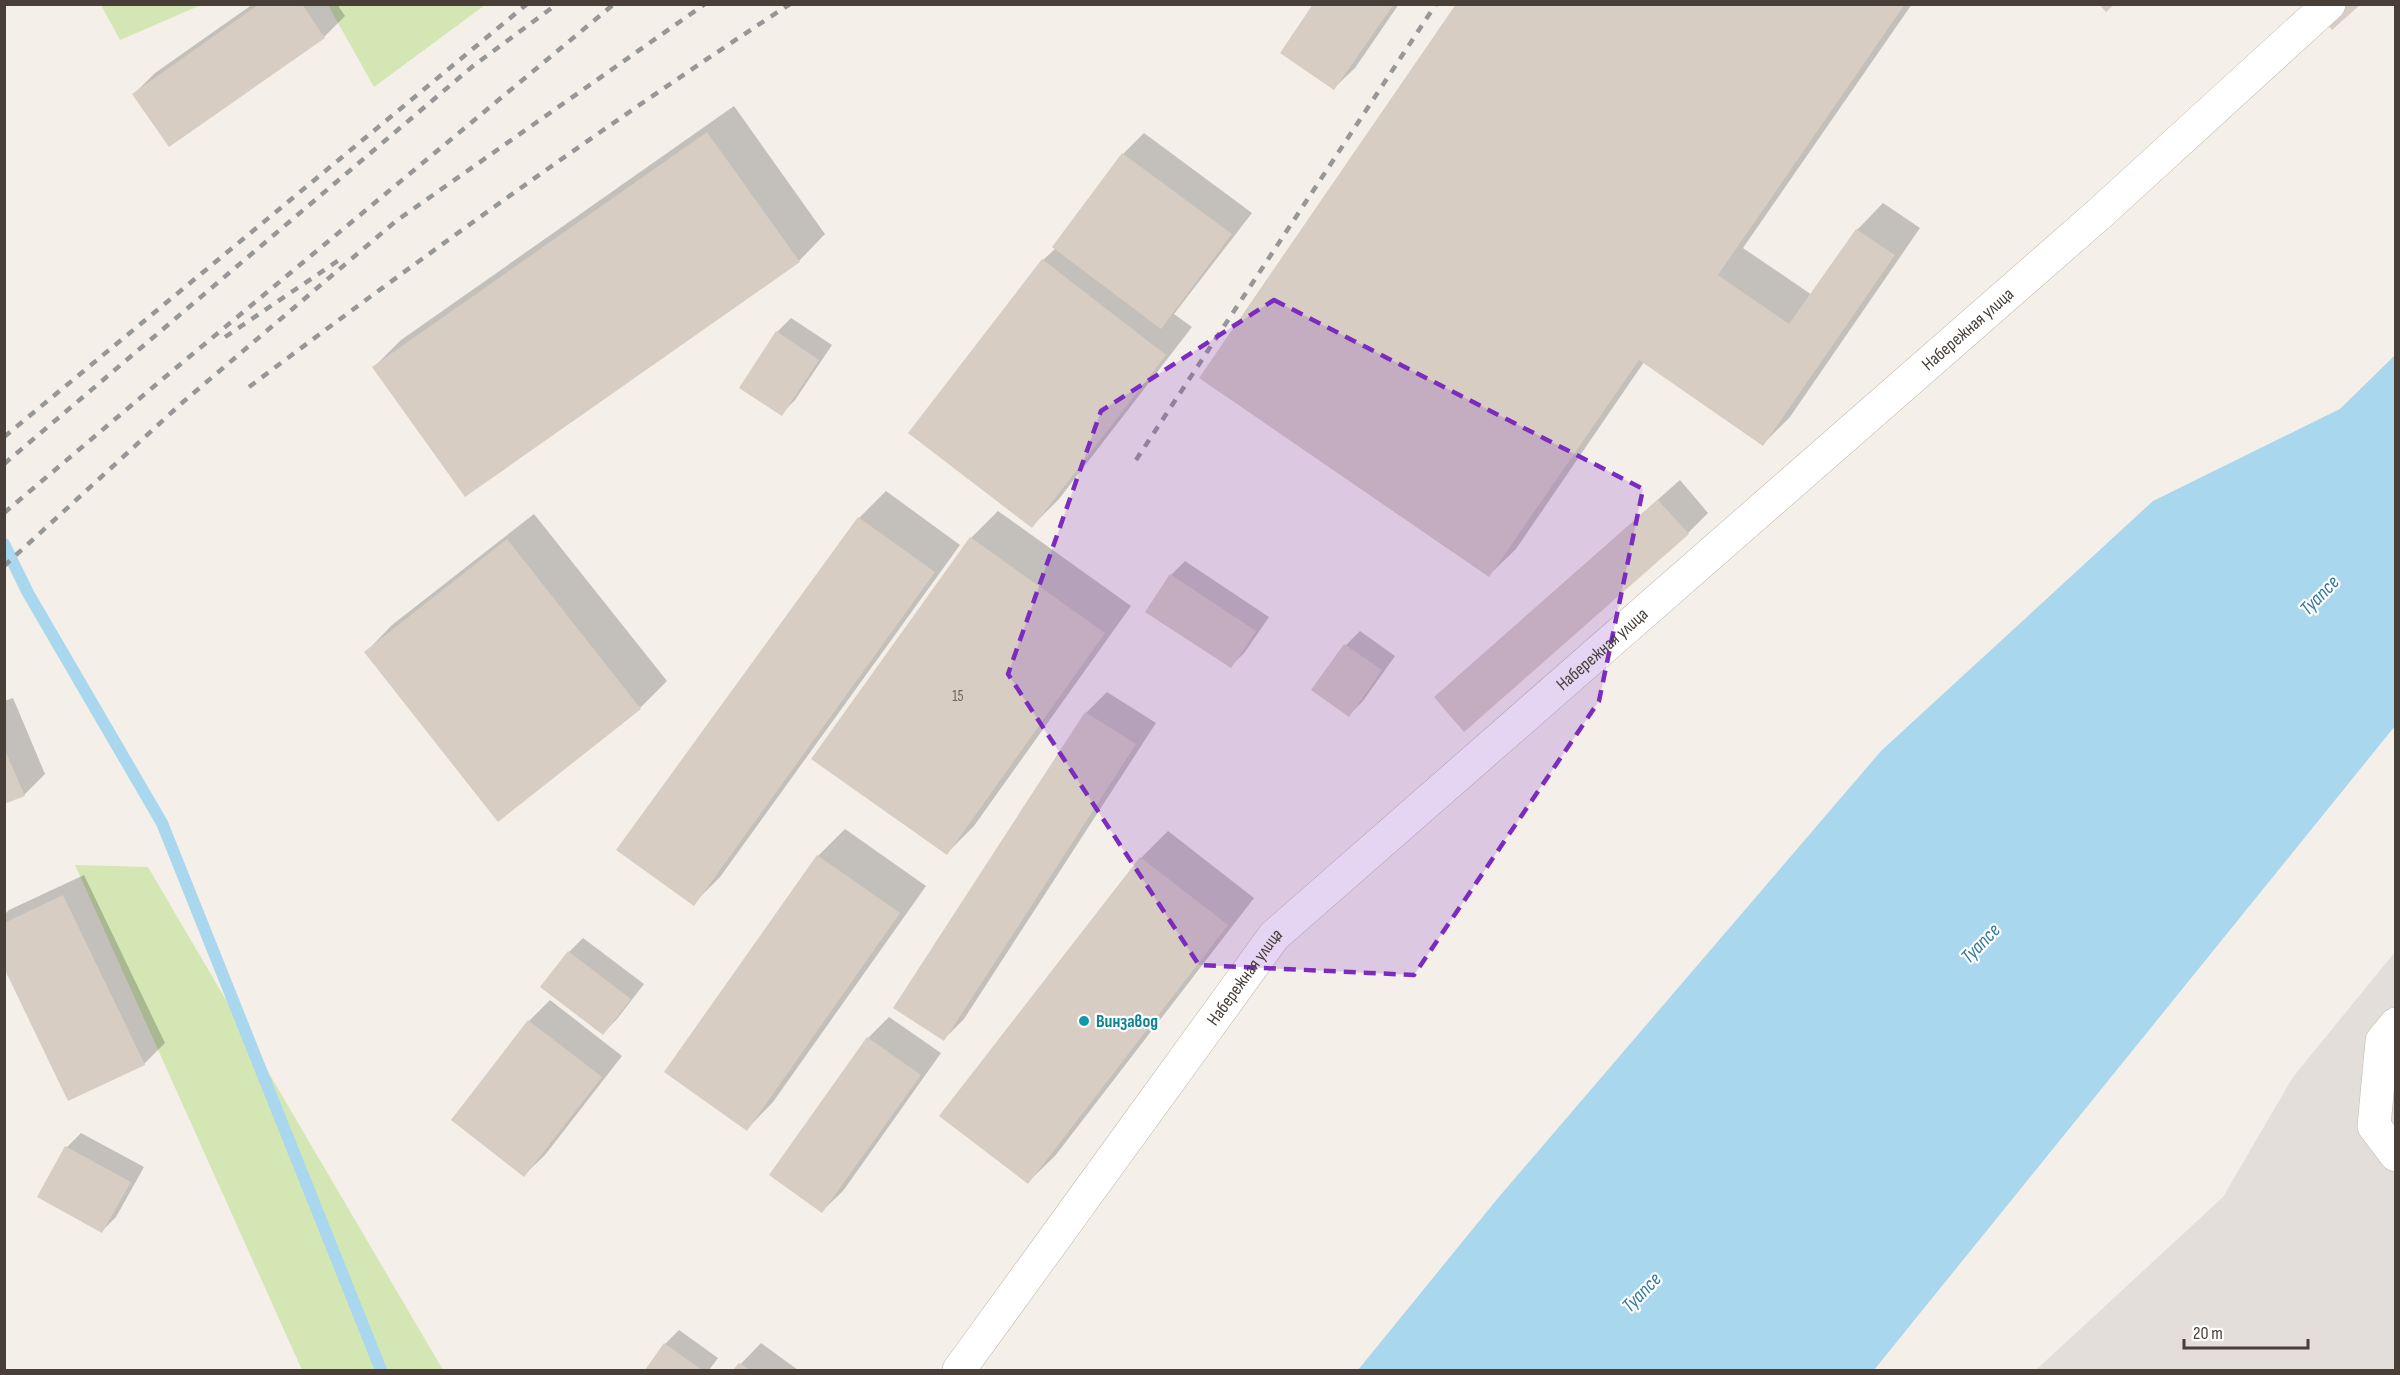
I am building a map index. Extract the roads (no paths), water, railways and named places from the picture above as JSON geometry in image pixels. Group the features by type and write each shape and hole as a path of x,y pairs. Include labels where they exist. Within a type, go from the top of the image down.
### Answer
{"street":[{"name":"Набережная улица","path":"959,1371 1274,936 2099,214 2330,4"},
{"path":"2396,1024 2382,1041 2374,1126 2396,1155"}],"water":[{"name":"Туапсе","path":"2395,355 2395,726 1874,1370 1358,1370 1498,1198 1881,751 2153,501 2340,409"}],"waterway":[{"path":"4,544 28,593 162,823 381,1370"}],"railway":[{"path":"4,437 527,4"},
{"path":"4,464 473,66 557,4"},
{"path":"4,513 614,4"},
{"path":"4,566 183,402 396,221 705,4"},
{"path":"249,387 516,191 652,96 790,4"},
{"path":"1136,460 1436,4"},
{"path":"225,337 342,258"}],"place":[{"name":"Винзавод","path":"1084,1021"}]}
